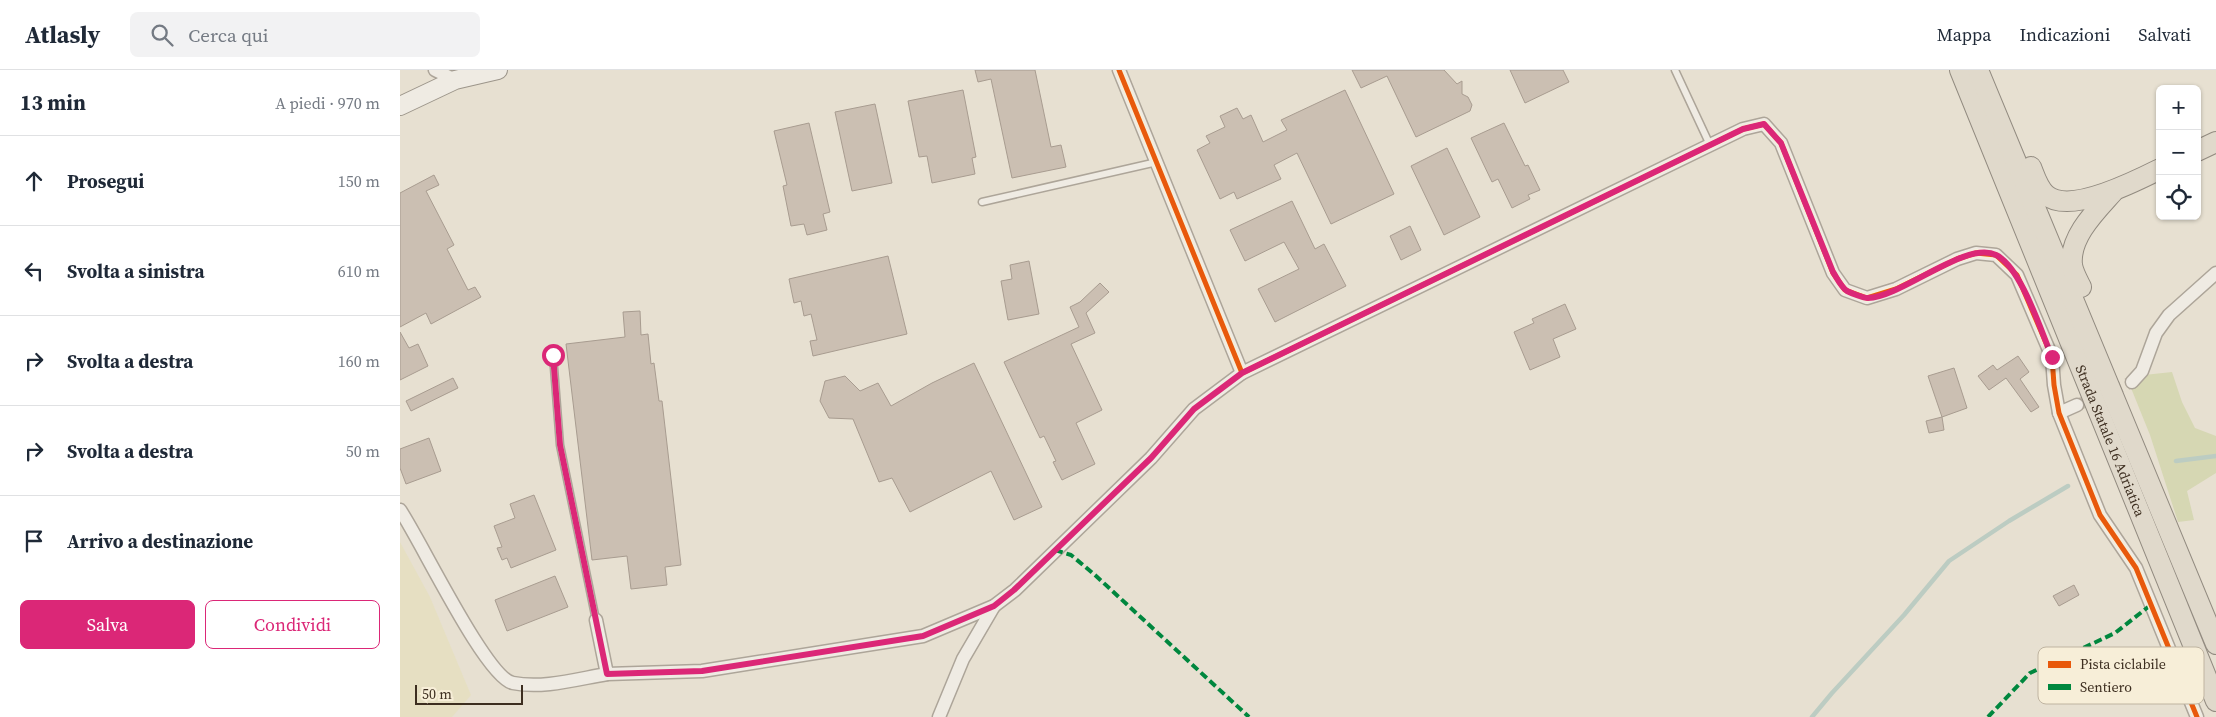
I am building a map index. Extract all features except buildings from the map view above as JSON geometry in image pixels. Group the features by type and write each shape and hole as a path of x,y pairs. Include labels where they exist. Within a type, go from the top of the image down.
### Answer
{"highway":[{"name":"Strada Statale 16 Adriatica","path":"1960,70 2194,647"},
{"name":"Strada Statale 16 Adriatica","path":"1978,70 2106,383 2216,644"},
{"path":"1991,70 2040,189 2046,196 2054,200 2075,200 2113,192 2156,171"},
{"path":"2201,149 2216,142"},
{"path":"2106,383 2102,338 2072,266 2074,247 2087,221 2113,192"},
{"name":"Strada Statale 16 Adriatica","path":"2204,671 2216,701"}],"main road":[{"path":"400,106 454,80 498,70"}],"street":[{"path":"435,70 454,80"},
{"path":"1119,70 1242,373"},
{"path":"400,510 414,530 469,632 495,670 511,683 539,685 607,674 702,671 923,636 994,606 1014,590 1151,458 1194,409 1242,373 1743,129 1764,124 1781,143 1833,272 1845,290 1868,298 1896,289 1963,257 1976,253 1996,255 2017,275 2052,357 2059,413 2100,514 2136,568 2168,647"},
{"path":"2132,382 2142,371 2156,333 2169,315 2216,273"},
{"path":"2059,413 2077,405"},
{"path":"939,717 963,659 994,606"},
{"path":"596,620 607,674"},
{"path":"2192,704 2197,717"}],"lane":[{"path":"1675,70 1710,145"},
{"path":"982,202 1157,162"},
{"path":"553,355 560,445 596,620"}],"shaded area":[{"path":"400,542 430,597 471,695 452,717 400,717"}],"green space":[{"path":"2172,372 2182,402 2195,428 2216,436 2216,473 2187,491 2194,520 2178,522 2150,435 2131,388 2144,375"}],"waterway":[{"path":"2176,461 2216,456"},
{"path":"1812,717 1904,615 1949,561 2009,521 2068,486"}],"tunnel":[{"path":"2077,405 2132,382"}],"marked path":[{"path":"1055,550 1071,555 1095,575 1249,717"},
{"path":"2085,647 2115,633 2152,604"},
{"path":"1988,717 2030,673 2038,669"}],"cycle path":[{"path":"1119,70 1242,373 1743,129 1764,124 1781,143 1833,273 1845,290 1867,298 1896,289 1957,259 1976,253 1996,255 2017,275 2052,357 2059,413 2100,515 2136,568 2168,647"},
{"path":"2192,704 2197,717"}],"route":[{"path":"553,355 560,445 607,674 702,671 923,636 994,606 1014,590 1151,458 1194,409 1242,373 1743,129 1764,124 1781,143 1833,272 1845,290 1868,298 1896,289 1956,260 1976,253 1996,255 2017,275 2052,357"}]}
